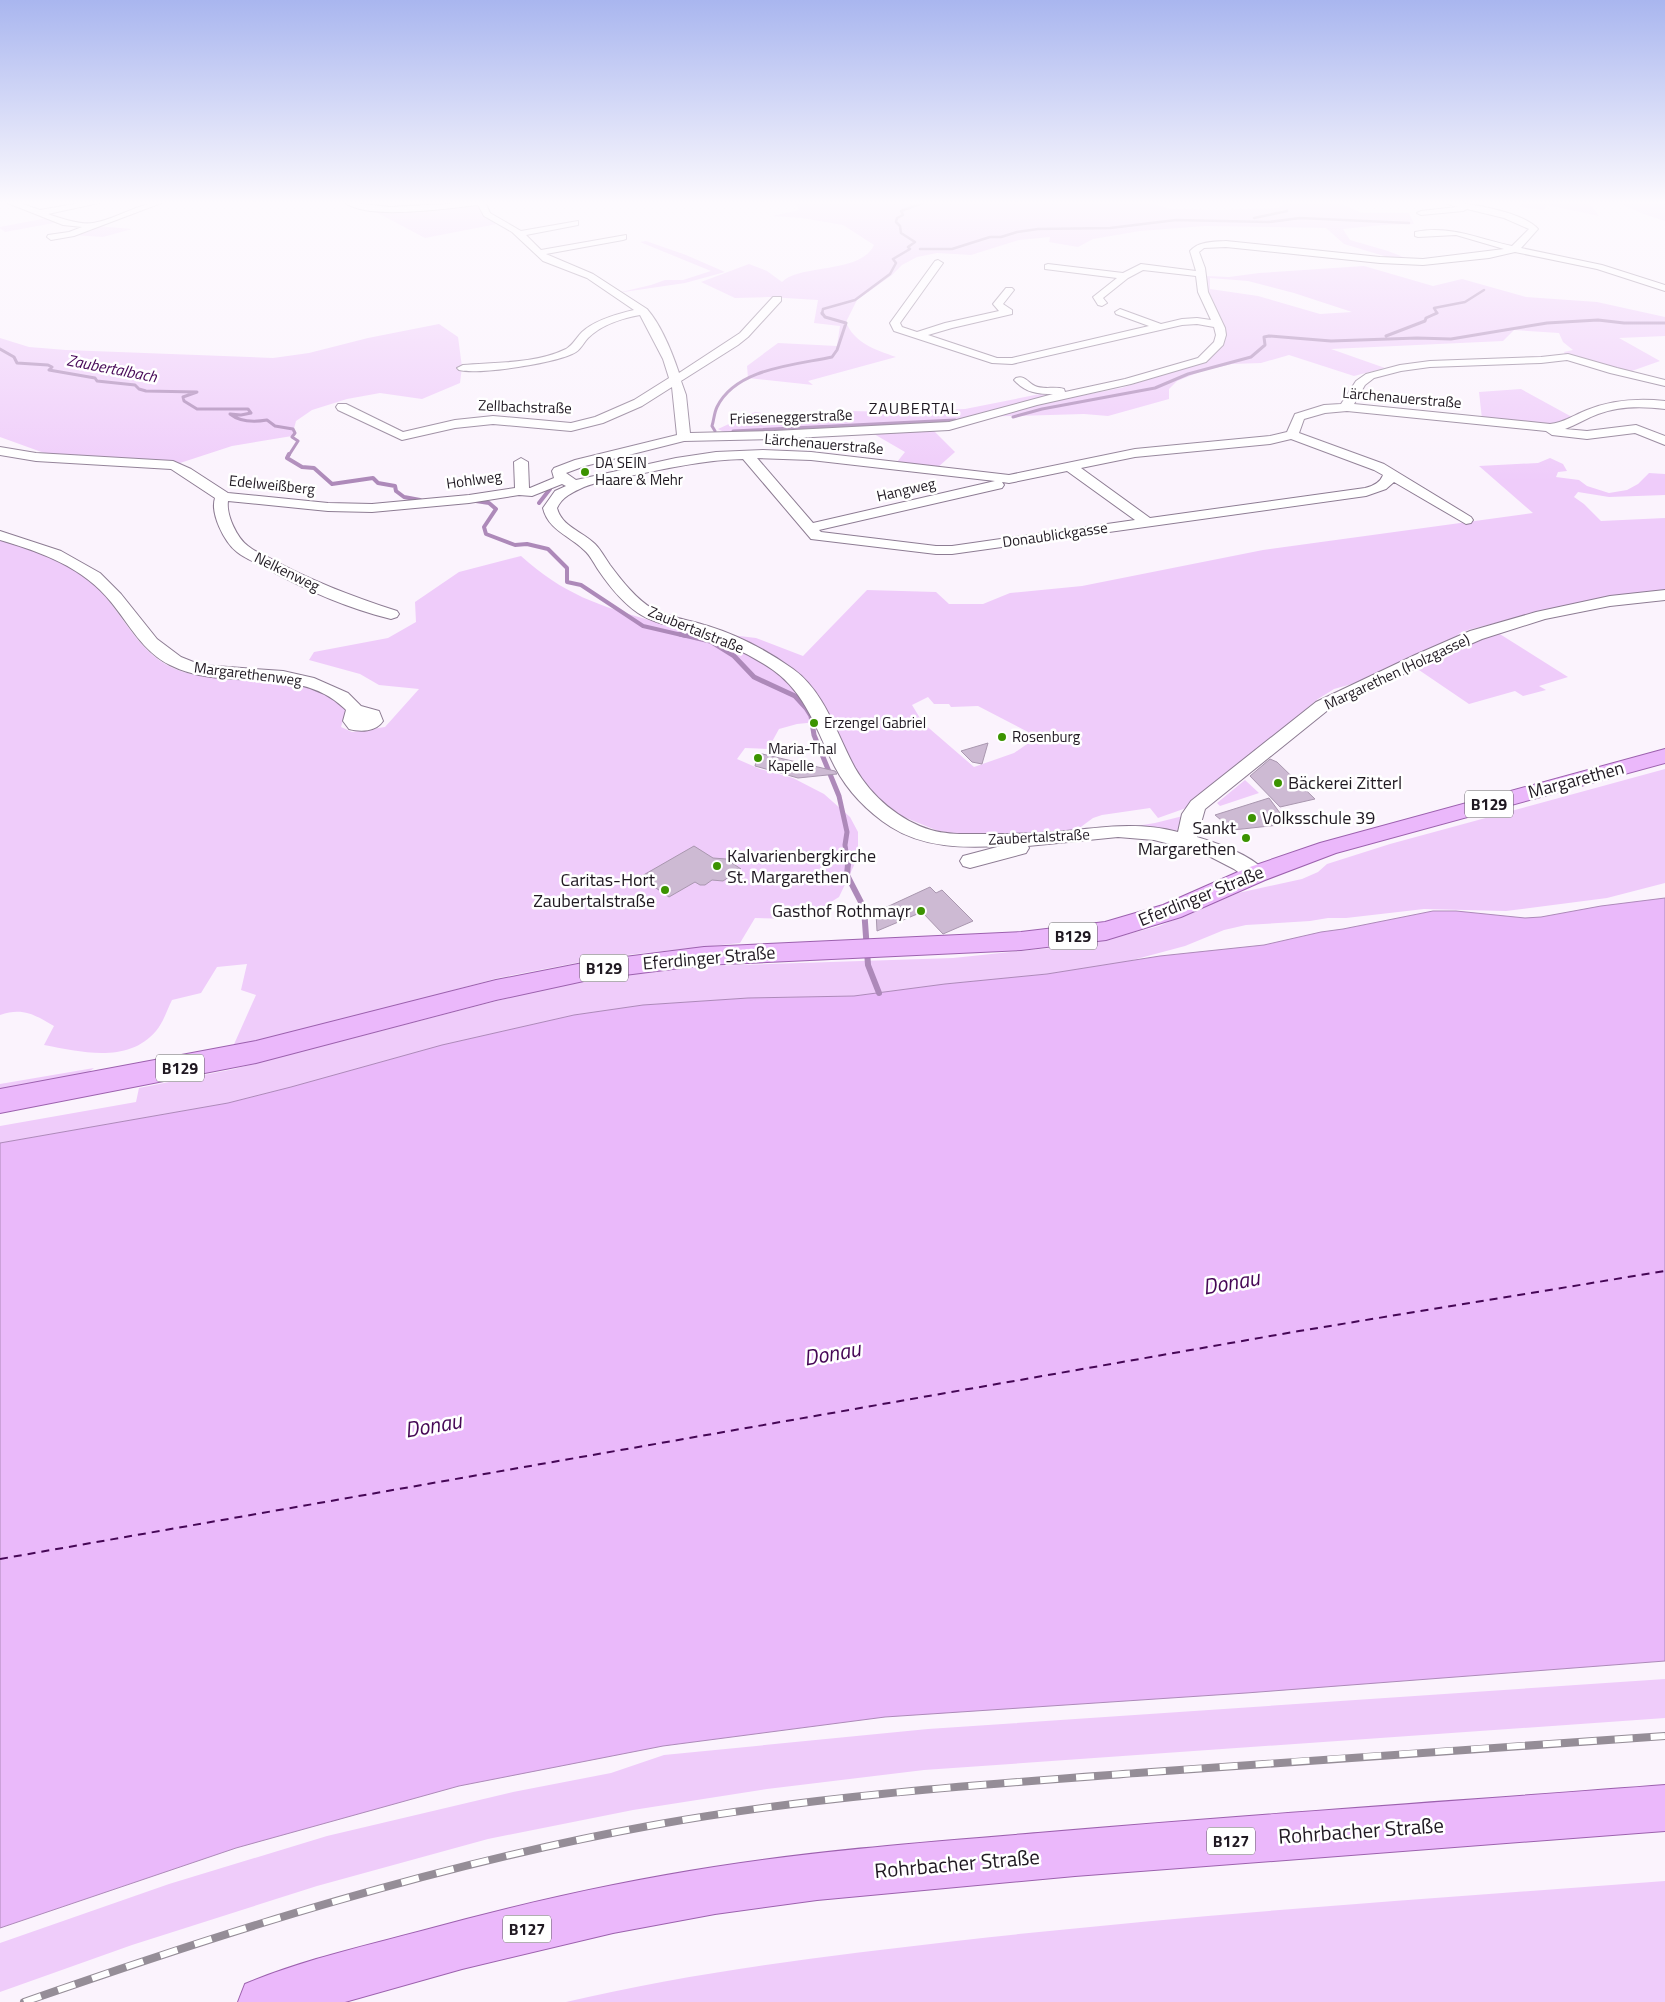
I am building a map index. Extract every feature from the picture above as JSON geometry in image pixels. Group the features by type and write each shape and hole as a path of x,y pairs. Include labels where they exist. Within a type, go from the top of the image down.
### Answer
{"main road":[{"name":"Margarethen","path":"1313,853 1394,829 1665,756"},
{"name":"Eferdinger Straße","path":"0,1101 229,1058 496,990 602,969 714,956 1021,941 1091,934 1129,925 1172,911 1256,874 1313,853"},
{"name":"Rohrbacher Straße","path":"263,2002 364,1970 509,1933 663,1899 797,1879 1138,1848 1665,1808"}],"street":[{"path":"536,503 550,508 569,482 558,475 558,472 564,468 684,437 683,416 675,381 664,348 650,319 643,311 619,295"},
{"path":"915,295 895,323 898,329 989,359 1004,362 1187,321 1218,324"},
{"path":"918,335 949,325 1008,312 999,307 998,304 1005,295"},
{"path":"1100,295 1098,297 1102,303"},
{"path":"1205,295 1218,324"},
{"name":"Zellbachstraße","path":"342,407 402,436 455,424 493,420 571,426 599,420 628,407 675,381 740,338 777,299"},
{"path":"463,368 530,360 564,353 574,349 579,335 623,316 643,311"},
{"path":"1120,312 1160,327"},
{"name":"Frieseneggerstraße","path":"684,437 774,435 939,427 963,423 1012,407 1127,382 1204,359 1220,341 1221,332 1218,324"},
{"path":"1347,408 1347,404 1360,383 1370,376 1400,368 1430,364 1541,360 1568,357 1620,373 1665,383"},
{"name":"Frieseneggerstraße","path":"1020,380 1033,390 1074,394"},
{"name":"Lärchenauerstraße","path":"1538,427 1565,426 1586,414 1622,404 1637,402 1665,405"},
{"name":"Lärchenauerstraße","path":"569,482 688,460 747,454 826,458 1009,479 1135,453 1283,439 1292,435 1297,419 1302,415 1324,409 1347,408 1538,427 1575,435 1636,429 1665,441"},
{"path":"1292,435 1368,462 1466,520"},
{"path":"0,440 45,456"},
{"name":"Edelweißberg","path":"0,450 28,456 173,466 186,471 206,488 225,497 354,508 431,502"},
{"name":"Donaublickgasse","path":"747,454 813,534 820,537 944,550 1374,490 1384,485 1389,479 1390,474"},
{"name":"Hohlweg","path":"521,462 536,503"},
{"path":"1070,467 1146,522"},
{"name":"Hangweg","path":"808,528 994,486 1009,479"},
{"name":"Hohlweg","path":"431,502 536,503 569,482"},
{"name":"Nelkenweg","path":"225,497 221,500 220,507 231,537 242,550 278,570 341,598 391,614"},
{"name":"Zaubertalstraße","path":"536,503 594,551 615,580 649,613 716,635 775,664 794,678 806,692 821,716 853,780 872,801 896,821 921,833 940,838 1038,840 1119,831 1160,835 1227,855 1256,874"},
{"name":"Margarethenweg","path":"0,535 37,546 93,576 115,596 134,624 155,647 171,659 199,670 308,680 342,697 355,710"},
{"name":"Margarethen (Holzgasse)","path":"1185,841 1191,814 1198,805 1286,733 1333,698 1490,630 1556,612 1626,599 1665,595"},
{"path":"970,861 1021,847 1038,840"}],"shaded area":[{"path":"730,295 863,295 857,300 846,322 854,335 866,345 896,357 808,381 813,385 748,378 747,366 778,343 837,346 840,326 814,323 818,300 769,297 735,298"},
{"path":"1209,295 1254,295 1320,314 1352,312 1301,295 1520,295 1597,302 1665,317 1665,336 1619,338 1660,361 1629,372 1565,354 1564,352 1573,350 1563,342 1559,333 1514,330 1503,341 1331,349 1385,368 1354,376 1289,355 1261,363 1232,364 1202,371 1177,381 1169,389 1169,399 1108,416 1084,414 976,417 932,429 955,452 937,468 897,462 905,452 874,434 738,439 718,429 755,412 824,422 847,411 901,412 965,409 1040,394 1084,395 1121,388 1201,363 1224,341"},
{"path":"439,324 458,337 462,367 460,383 422,399 380,393 347,399 312,410 296,421 292,436 232,446 180,463 47,454 0,437 0,338 29,347 66,350 273,358 309,353 368,338"},
{"path":"1521,389 1572,417 1556,425 1482,419 1479,392"},
{"path":"1550,458 1563,464 1567,471 1558,472 1556,477 1579,480 1587,486 1609,493 1627,490 1638,484 1649,473 1665,474 1665,495 1609,497 1578,492 1574,497 1601,521 1665,518 1665,593 1531,614 1468,630 1460,633 1451,641 1366,680 1334,689 1318,699 1189,807 1158,818 1150,808 1102,815 1093,818 1074,832 960,834 938,831 899,815 873,794 817,722 797,724 779,729 768,749 745,748 737,759 760,769 793,778 824,794 850,817 858,832 858,857 839,897 804,919 755,918 740,943 607,957 498,978 231,1051 256,995 241,990 247,964 217,967 201,993 172,1000 156,1031 145,1041 132,1048 118,1052 88,1052 44,1045 54,1026 28,1013 15,1012 0,1015 0,539 49,556 82,574 101,591 142,645 162,662 175,669 205,677 285,682 312,687 346,709 341,727 352,732 385,727 419,689 379,685 360,674 309,660 314,652 388,638 416,622 415,602 459,572 521,556 552,580 599,604 695,632 718,642 731,635 756,638 803,656 867,590 936,592 949,604 983,604 1010,593 1082,586 1263,550 1533,513 1479,466 1538,463","holes":["928,697 934,704 949,704 951,707 978,706 1028,732 1022,736 1030,742 1014,753 974,767 923,723 912,705"]},
{"path":"1495,631 1568,677 1539,686 1546,690 1523,696 1515,691 1469,704 1416,668"},
{"path":"1665,769 1665,883 1607,898 1506,911 1424,909 1346,918 1246,925 1224,930 1185,946 1129,961 1047,974 945,984 854,996 748,998 643,1005 574,1015 442,1045 228,1103 0,1143 0,1126 136,1102 139,1088 234,1069 550,987 678,967 953,958 1060,947 1113,938 1159,926 1238,893 1302,879 1318,872 1327,864 1390,844"},
{"path":"1245,780 1259,793 1220,806 1217,803"},
{"path":"1183,816 1181,828 1175,831 1130,827 1155,823"},
{"path":"94,1068 78,1080 0,1095 0,1084"},
{"path":"1665,1679 1665,1718 924,1770 767,1789 633,1810 488,1839 317,1886 132,1945 0,1992 0,1943 169,1884 327,1836 513,1792 611,1773 664,1755 928,1729"},
{"path":"1665,1881 1665,2002 566,2002 711,1973 809,1959 1044,1931 1221,1915"}],"water":[{"name":"Donau","path":"1665,898 1665,1661 1246,1693 885,1717 663,1746 459,1786 236,1848 0,1928 0,1143 228,1103 442,1045 574,1015 643,1005 748,998 854,996 945,984 1047,974 1160,956 1264,945 1321,932 1433,911 1456,911 1525,918"}],"building":[{"path":"988,743 982,764 972,762 961,751"},
{"path":"758,753 835,771 837,774 798,778 755,766"},
{"name":"Bäckerei Zitterl","path":"1270,759 1277,762 1315,799 1280,807 1250,776"},
{"name":"Volksschule 39","path":"1269,798 1288,824 1233,830 1215,815"},
{"path":"694,846 713,858 726,859 741,869 723,881 712,880 705,885 695,882 669,897 640,877"},
{"name":"Gasthof Rothmayr","path":"930,887 936,893 942,890 973,921 943,934 922,912 877,931 876,912"}],"waterway":[{"path":"822,313 823,309 855,300 861,295"},
{"path":"1437,313 1434,308 1465,302 1475,295"},
{"path":"715,431 712,426 717,407 726,394 738,384 768,370 832,357 837,350 846,323 825,317 822,313"},
{"path":"1386,336 1425,321 1426,318 1437,313"},
{"path":"1013,417 1042,409 1155,388 1188,374 1251,357 1265,345 1264,337 1269,336 1331,341 1417,338 1451,339 1547,323 1598,320 1624,323 1665,323"},
{"name":"Zaubertalbach","path":"0,349 14,357 17,363 48,365 52,367 49,370 95,378 97,381 135,385 139,389 146,391 197,392 183,397 184,401 197,409 248,409 251,413 241,415 230,414 243,420 267,420 275,426 293,429 295,433 292,437 298,441 289,455"},
{"path":"733,431 955,420"},
{"name":"Zaubertalbach","path":"289,454 287,458 302,467 314,468 332,484 373,478 378,483 395,486 396,491 404,497 420,500"},
{"path":"539,503 550,489"},
{"name":"Zaubertalbach","path":"476,501 489,503 496,509 484,527 486,534 515,545 527,544 548,549 567,568 567,582 581,585 643,626 686,636"},
{"name":"Zaubertalbach","path":"680,634 710,641 734,656 754,677 795,696 806,708 811,716 814,735 839,796 847,832 845,845 848,865"},
{"name":"Zaubertalbach","path":"848,865 847,875 864,908 868,965 879,993"}],"ferry route":[{"path":"0,1559 1299,1331 1665,1271"}],"railway":[{"path":"24,2002 179,1949 414,1879 573,1841 714,1815 774,1806 956,1787 1665,1736"}],"place":[{"name":"DA SEIN Haare & Mehr","path":"585,472"},
{"name":"Erzengel Gabriel","path":"814,723"},
{"name":"Rosenburg","path":"1002,737"},
{"name":"Maria-Thal Kapelle","path":"758,758"},
{"name":"Bäckerei Zitterl","path":"1278,783"},
{"name":"Volksschule 39","path":"1252,818"},
{"name":"Sankt Margarethen","path":"1246,838"},
{"name":"Kalvarienbergkirche St. Margarethen","path":"717,866"},
{"name":"Caritas-Hort Zaubertalstraße","path":"665,890"},
{"name":"Gasthof Rothmayr","path":"921,911"}],"district":[{"name":"ZAUBERTAL","path":"914,408"}]}
